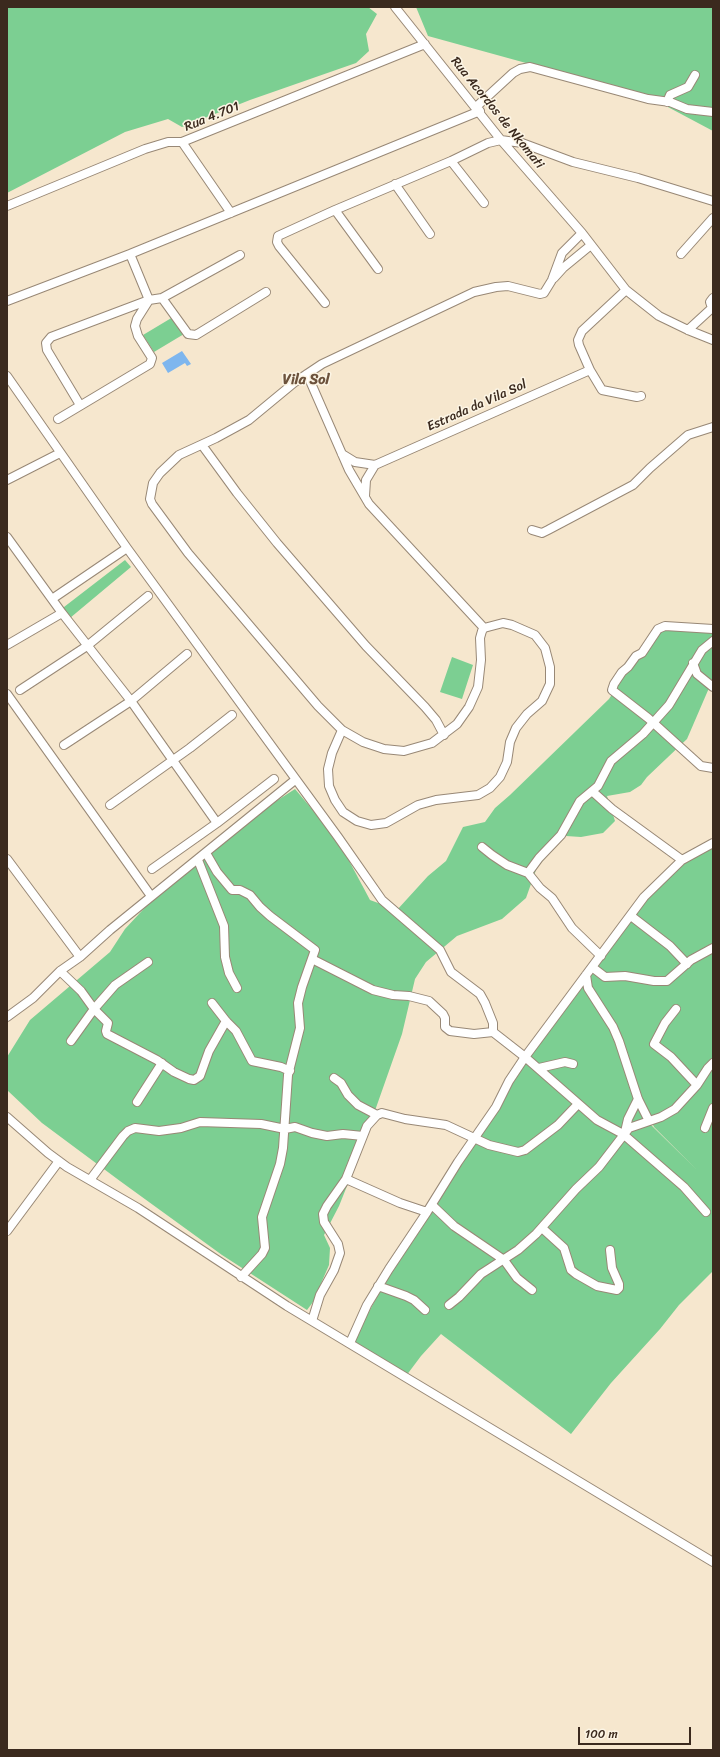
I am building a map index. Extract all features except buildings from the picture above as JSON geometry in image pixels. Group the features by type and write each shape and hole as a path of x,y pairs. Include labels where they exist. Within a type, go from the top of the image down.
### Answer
{"street":[{"name":"Rua Acordos de Nkomati","path":"395,7 478,109 501,140 582,233 626,290 654,312 688,330 713,340"},
{"name":"Rua 4.701","path":"7,206 158,144 182,142 425,44"},
{"path":"7,301 130,254 231,213 478,109 512,73 520,69 530,67 648,99 668,102 687,109 713,112"},
{"path":"668,102 670,95 688,87 695,75"},
{"path":"326,303 279,246 277,239 280,234 451,161 488,143 501,140 522,143 573,162 638,178 713,201"},
{"path":"182,142 231,213"},
{"path":"451,161 484,203"},
{"path":"395,184 430,234"},
{"path":"335,210 378,268"},
{"path":"681,254 713,218"},
{"path":"342,730 332,753 328,769 329,786 334,800 343,812 357,821 371,825 386,823 418,805 436,800 478,795 490,788 500,777 506,762 510,742 516,728 527,714 542,701 550,684 550,667 545,648 535,635 523,629 503,623 484,628 480,638 481,660 478,687 469,707 457,724 444,735 421,747 404,752 384,749 363,742 342,730 318,706 188,553 152,504 150,498 151,490 160,472 178,455 202,445 249,420 295,382 322,364 474,292 508,286 540,294 546,291 552,280 562,253 582,233"},
{"path":"552,280 563,268 591,245"},
{"path":"130,254 148,300"},
{"path":"80,405 47,350 46,342 51,337 148,300 162,298 240,255"},
{"path":"626,290 582,331 579,336 579,345 590,370 602,390 629,396 641,396"},
{"path":"162,298 188,334 193,335 266,292"},
{"path":"688,330 712,308 710,302 713,298"},
{"path":"58,420 80,405 150,364 152,358 138,336 136,326 137,319 148,300"},
{"name":"Estrada da Vila Sol","path":"375,465 590,370"},
{"path":"307,374 342,454 365,497 380,518 484,628"},
{"path":"8,379 127,548 382,900 440,950 451,972 480,994 493,1023 492,1032"},
{"path":"532,530 542,533 633,485 688,435 713,427"},
{"path":"202,445 236,493 290,559 366,646 436,720 444,735"},
{"path":"7,480 60,453"},
{"path":"342,454 355,462 375,465 366,480 365,497"},
{"path":"7,537 62,613 131,701 217,823"},
{"path":"52,599 127,548"},
{"path":"20,690 87,646 148,596"},
{"path":"7,645 62,613"},
{"path":"713,629 661,627 654,632 642,653 636,656 618,677 612,690 653,723 701,766 713,768"},
{"path":"528,873 539,858 561,836 580,801 598,786 611,761 653,723 669,705 702,650 713,641"},
{"path":"64,745 131,701 187,654"},
{"path":"693,664 697,674 713,687"},
{"path":"7,694 151,896"},
{"path":"110,805 232,715"},
{"path":"152,869 217,823 274,779"},
{"path":"8,1014 33,998 60,971 80,958 110,930 151,896 198,860 295,780"},
{"path":"592,791 612,808 682,860"},
{"path":"350,1343 378,1286 430,1209 458,1162 496,1107 525,1056 644,898 682,860 713,843"},
{"path":"482,846 492,856 507,865 528,873 540,888 552,898 572,928 601,956"},
{"path":"206,853 217,872 232,890 240,890 250,895 270,916 315,950 299,997 300,1028 288,1075 285,1129 280,1164 262,1217 265,1248 262,1254 241,1277"},
{"path":"7,859 80,958"},
{"path":"198,860 224,926 225,957 229,973 237,988"},
{"path":"631,916 670,946 687,964"},
{"path":"592,967 605,976 626,976 661,982 667,981 700,954 713,948"},
{"path":"312,959 373,990 429,1001 445,1018 445,1027 450,1031 474,1034 492,1032 525,1056 597,1120 624,1133 684,1187 706,1212"},
{"path":"71,1041 94,1009 115,985 148,962"},
{"path":"60,971 85,995 94,1009 108,1023 106,1031 107,1034 162,1063 182,1077 194,1080 197,1078 202,1070 209,1050 226,1021"},
{"path":"586,976 588,988 613,1027 638,1099 649,1121"},
{"path":"212,1003 236,1031 252,1060 281,1067 290,1071"},
{"path":"676,1009 654,1044 671,1057 697,1085"},
{"path":"539,1068 565,1062 573,1064"},
{"path":"137,1102 162,1063"},
{"path":"449,1305 481,1274 518,1250 542,1228 576,1189 599,1167 624,1133 633,1126 668,1114 697,1085 711,1068"},
{"path":"334,1078 358,1105 377,1115"},
{"path":"624,1133 628,1119 638,1099"},
{"path":"312,1321 320,1295 334,1270 340,1253 338,1244 324,1222 323,1214 346,1179 363,1136 370,1123 377,1115 382,1113 405,1119 446,1125 475,1139 503,1149 518,1152 522,1151 558,1125 578,1104"},
{"path":"705,1128 713,1108"},
{"path":"7,1116 59,1161 138,1208 241,1277 713,1562"},
{"path":"90,1180 123,1136 128,1131 135,1128 159,1131 181,1128 200,1122 262,1124 285,1129 295,1127 327,1136 343,1134 363,1136"},
{"path":"7,1231 59,1161"},
{"path":"346,1179 400,1203 430,1209 504,1260 517,1278 532,1290"},
{"path":"542,1228 564,1248 571,1270 597,1286 617,1290 619,1288 619,1284 612,1268 610,1250"},
{"path":"378,1286 414,1300 425,1310"}],"green space":[{"path":"7,7 368,7 377,14 366,34 369,51 356,63 250,100 182,127 168,119 125,132 7,193"},
{"path":"416,7 713,7 713,131 666,106 526,63 428,36"},
{"path":"173,317 184,334 154,352 143,335"},
{"path":"125,560 131,567 70,618 64,611 64,607"},
{"path":"663,629 713,631 713,685 709,688 687,739 647,777 641,785 630,792 607,796 615,821 603,833 581,837 566,836 537,867 526,898 502,919 457,936 426,962 415,979 402,1034 359,1156 339,1206 324,1235 330,1248 329,1265 313,1302 307,1310 222,1255 120,1181 42,1123 7,1090 7,1057 30,1020 110,952 125,929 152,900 250,818 295,789 338,840 370,900 397,910 428,876 446,861 463,827 485,822 495,808 609,699 622,679"},
{"path":"452,657 473,665 462,699 440,692"},
{"path":"713,846 713,1271 679,1305 660,1329 611,1383 571,1434 441,1334 421,1356 406,1376 353,1341 390,1273 451,1180 466,1154 474,1144 533,1051 582,983 611,1027 642,1109 650,1124 696,1169 654,1127 641,1101 619,1036 595,995 588,976 645,901 666,879 683,863"}],"water":[{"path":"182,351 191,364 187,366 185,363 168,373 162,363"}],"district":[{"name":"Vila Sol","path":"306,380"}]}
